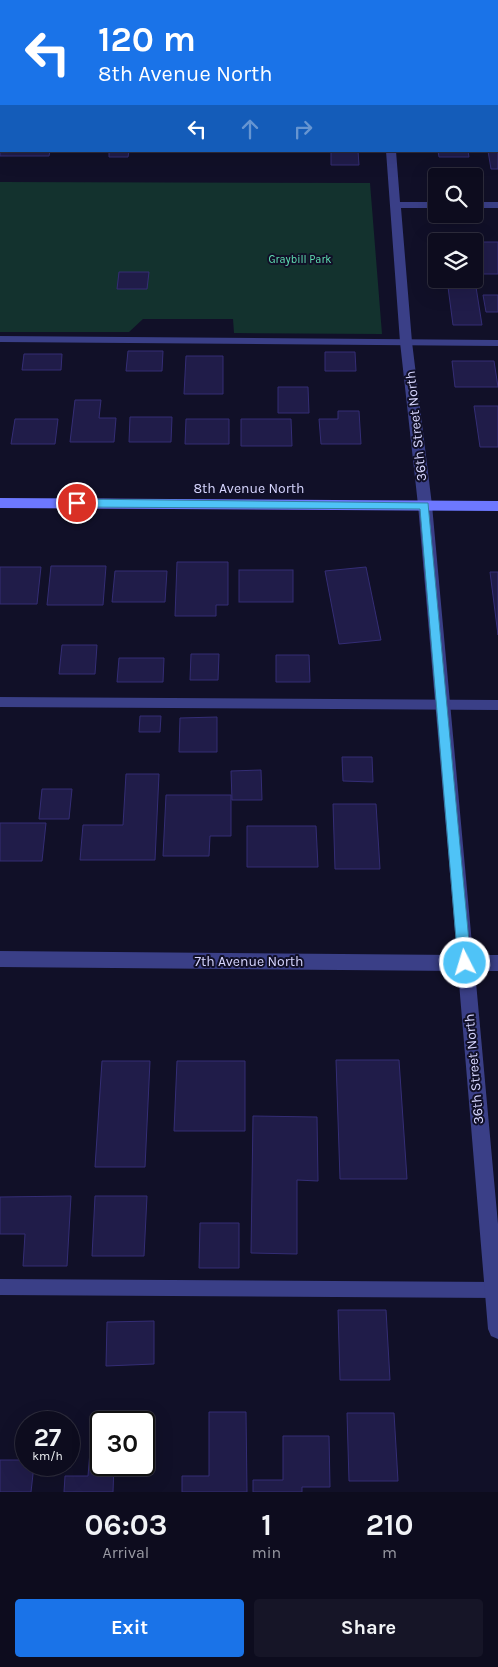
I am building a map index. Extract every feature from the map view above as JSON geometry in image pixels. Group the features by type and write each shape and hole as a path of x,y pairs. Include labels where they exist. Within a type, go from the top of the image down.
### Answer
{"street":[{"name":"36th Street North","path":"391,152 406,342 425,505 498,1328"},
{"path":"396,205 428,205"},
{"path":"483,205 498,205"},
{"name":"8th Avenue North","path":"0,503 498,506"},
{"name":"7th Avenue North","path":"0,960 498,963"}],"lane":[{"path":"0,339 498,343"},
{"path":"0,702 498,704"},
{"path":"0,1286 496,1290"}],"green space":[{"name":"Graybill Park","path":"0,182 370,183 382,334 234,333 233,319 143,319 129,332 0,332"}],"building":[{"path":"0,152 50,152 49,156 0,156"},
{"path":"109,152 129,152 128,157 109,157"},
{"path":"331,152 358,152 359,165 331,165"},
{"path":"438,152 468,152 469,157 439,157"},
{"path":"488,152 498,152 498,169 491,169"},
{"path":"483,242 498,242 498,274 483,274"},
{"path":"119,272 149,272 147,289 117,289"},
{"path":"448,288 476,288 482,325 453,325"},
{"path":"483,295 498,295 498,312 486,312"},
{"path":"128,351 163,351 162,371 126,371"},
{"path":"325,352 355,352 356,371 325,371"},
{"path":"24,354 62,354 61,370 22,370"},
{"path":"186,356 223,356 223,394 184,394"},
{"path":"452,361 494,361 498,387 455,387"},
{"path":"278,387 308,387 309,413 278,413"},
{"path":"75,400 101,400 99,418 116,418 114,442 70,442"},
{"path":"474,406 498,406 498,447 480,447"},
{"path":"338,411 359,411 361,444 321,444 319,419 338,419"},
{"path":"130,417 172,417 171,442 129,442"},
{"path":"15,419 58,419 55,444 11,444"},
{"path":"186,419 229,419 229,444 185,444"},
{"path":"241,419 291,419 292,446 241,446"},
{"path":"177,562 228,562 228,605 216,605 216,616 175,616"},
{"path":"51,566 106,566 103,605 47,605"},
{"path":"0,567 41,567 37,604 0,604"},
{"path":"366,567 381,640 339,644 325,571"},
{"path":"239,570 293,570 293,602 239,602"},
{"path":"115,571 167,571 165,602 112,602"},
{"path":"490,572 498,572 498,635"},
{"path":"62,645 97,645 95,674 59,674"},
{"path":"191,654 219,654 218,680 190,680"},
{"path":"276,655 309,655 310,682 276,682"},
{"path":"119,658 164,658 163,682 117,682"},
{"path":"140,716 161,716 160,732 139,732"},
{"path":"217,717 217,752 179,752 180,718"},
{"path":"342,757 372,757 373,782 343,781"},
{"path":"261,770 262,800 232,800 231,771"},
{"path":"126,774 159,774 155,860 80,860 83,825 123,825"},
{"path":"42,789 72,789 69,819 39,819"},
{"path":"166,795 231,795 231,836 210,836 209,856 163,856"},
{"path":"333,804 376,804 380,869 335,869"},
{"path":"0,823 46,823 42,861 0,861"},
{"path":"247,826 316,826 318,867 247,867"},
{"path":"336,1060 399,1060 407,1179 340,1179"},
{"path":"102,1061 150,1061 145,1167 95,1167"},
{"path":"177,1061 245,1061 245,1131 174,1131"},
{"path":"253,1116 317,1117 318,1181 297,1180 297,1254 251,1253"},
{"path":"71,1196 67,1266 23,1266 25,1234 0,1234 0,1197"},
{"path":"95,1196 147,1196 144,1256 92,1256"},
{"path":"200,1223 239,1223 239,1268 199,1268"},
{"path":"338,1310 386,1310 390,1380 340,1380"},
{"path":"154,1321 154,1364 106,1366 107,1322"},
{"path":"209,1412 246,1412 247,1492 182,1492 182,1476 209,1476"},
{"path":"347,1413 394,1413 398,1481 349,1481"},
{"path":"283,1436 329,1436 330,1487 302,1487 302,1492 253,1492 253,1480 283,1480"},
{"path":"90,1451 90,1476 114,1476 113,1492 64,1492 65,1476 88,1476"},
{"path":"0,1460 15,1460 15,1476 33,1476 31,1492 0,1492"}],"route":[{"path":"77,503 425,505 465,963"}]}
